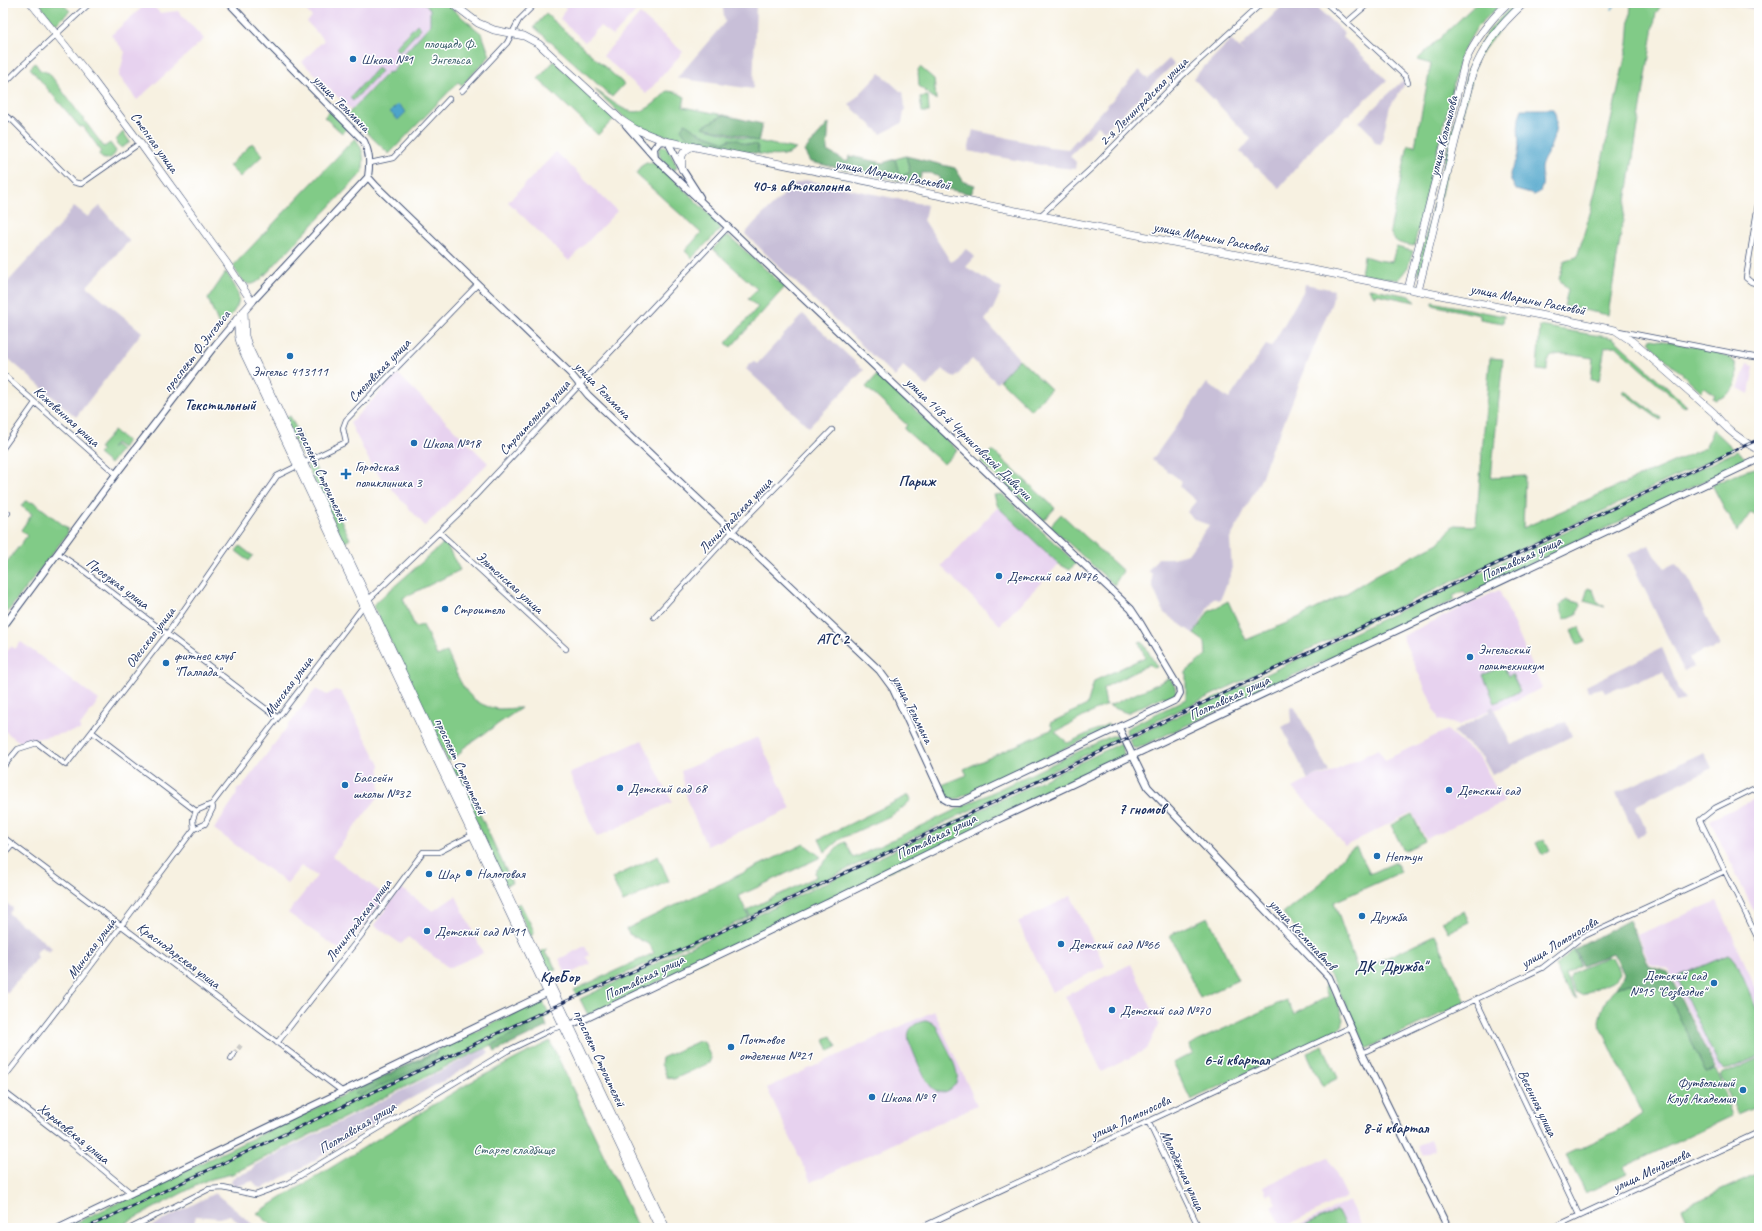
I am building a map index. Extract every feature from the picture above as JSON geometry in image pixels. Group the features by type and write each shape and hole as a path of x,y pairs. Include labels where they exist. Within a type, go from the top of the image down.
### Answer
{"main road":[{"name":"Степная улица","path":"31,3 92,79 140,143 226,262 252,302"},
{"name":"улица 148-й Черниговской Дивизии","path":"452,3 478,23 494,30 513,33 540,44 621,120"},
{"name":"улица Колотилова","path":"1408,289 1465,62 1483,29 1508,3"},
{"name":"улица Колотилова","path":"1418,291 1472,77 1480,55 1495,33 1524,3"},
{"name":"улица Марины Расковой","path":"621,120 635,129 666,141 691,147 1615,330 1633,342 1714,413 1718,420 1748,444 1759,450"},
{"path":"682,169 681,156 685,149 691,147"},
{"name":"проспект Ф.Энгельса","path":"237,319 252,302"},
{"name":"проспект Строителей","path":"244,311 245,336 249,348 300,465"},
{"name":"проспект Строителей","path":"237,319 239,339 243,351 300,465 550,992 666,1228"},
{"name":"проспект Строителей","path":"365,603 472,835 550,992"},
{"name":"проспект Строителей","path":"566,1025 659,1228"}],"street":[{"path":"3,85 55,34 90,3"},
{"name":"улица Тельмана","path":"229,3 364,141 370,152 368,177 570,373 588,395 879,670 893,688 944,799 951,803"},
{"path":"462,91 507,43 519,20 536,3"},
{"name":"2-я Ленинградская улица","path":"1040,216 1095,165 1183,75 1262,3"},
{"path":"1326,3 1406,77 1408,82"},
{"path":"1347,22 1369,3"},
{"path":"370,163 393,158 449,99"},
{"path":"3,114 13,121 72,182 78,184 140,143"},
{"name":"улица 148-й Черниговской Дивизии","path":"621,120 655,158 1131,609 1142,624 1179,688 1178,697 1172,704"},
{"path":"655,158 654,148 659,142 666,141"},
{"name":"улица 148-й Черниговской Дивизии","path":"666,141 682,169 708,208"},
{"name":"проспект Ф.Энгельса","path":"252,302 368,177"},
{"path":"1759,198 1746,278 1751,282 1759,284"},
{"name":"Строительная улица","path":"365,603 439,532 728,227"},
{"name":"Смеловская улица","path":"300,465 346,442 343,428 346,420 478,284"},
{"name":"проспект Ф.Энгельса","path":"3,627 116,474 237,319"},
{"path":"1615,330 1759,358"},
{"name":"Кожевенная улица","path":"3,374 116,474"},
{"path":"3,448 35,403"},
{"name":"Ленинградская улица","path":"654,617 732,532 832,430"},
{"name":"Полтавская улица","path":"131,1228 209,1189 223,1188 255,1195 288,1183 507,1051 552,1029 587,1018 1132,755 1759,459"},
{"name":"Одесская улица","path":"3,768 18,749 37,743 66,765 167,634 277,476 300,465"},
{"path":"3,509 8,513"},
{"name":"Эльтонская улица","path":"439,532 566,649"},
{"name":"Проезжая улица","path":"58,554 80,568 278,718"},
{"name":"Минская улица","path":"196,811 212,804 365,603"},
{"name":"Полтавская улица","path":"951,803 959,803 1172,704"},
{"name":"улица Космонавтов","path":"1119,728 1148,787 1329,977 1362,1053 1448,1228"},
{"path":"92,732 196,811 193,819 194,829"},
{"path":"1759,786 1715,808 1700,820 1759,941"},
{"name":"Минская улица","path":"3,1079 74,989 194,829 206,824 213,808 212,804"},
{"name":"Ленинградская улица","path":"277,1043 367,928 423,852 439,852 472,835"},
{"name":"Краснодарская улица","path":"3,837 343,1092"},
{"path":"3,856 12,844"},
{"name":"улица Ломоносова","path":"1362,1053 1542,968 1582,937 1725,871"},
{"path":"59,1228 550,992"},
{"name":"Весенняя улица","path":"1476,1000 1579,1215"},
{"name":"улица Ломоносова","path":"920,1228 1350,1027"},
{"path":"231,1059 234,1054"},
{"name":"Харьковская улица","path":"3,1091 67,1140 131,1193"},
{"name":"Молодёжная улица","path":"1148,1122 1199,1228"},
{"name":"улица Менделеева","path":"1552,1228 1759,1132"}],"shaded area":[{"path":"147,3 150,3 160,13 178,11 204,39 137,100 119,76 125,52 111,35"},
{"name":"Школа №1","path":"300,3 424,3 430,9 430,25 402,56 401,62 392,72 386,73 351,110 302,62 324,40 307,22 312,17"},
{"path":"561,3 643,3 613,36 600,26 585,42 560,19 566,8"},
{"path":"722,3 756,3 753,89 677,78 725,22"},
{"path":"1285,3 1312,3 1344,33 1342,36 1387,80 1333,129 1324,135 1279,188 1240,152 1251,139 1193,78 1231,40 1244,53 1240,48"},
{"path":"1720,3 1759,3 1759,10"},
{"path":"640,14 683,52 646,94 603,56"},
{"path":"1169,59 1174,64 1104,131 1098,126 1070,156 1076,162 1075,169 1046,166 968,151 973,130 1049,147 1068,149 1139,70 1148,79"},
{"path":"880,73 900,91 903,91 905,107 902,123 881,134 849,105"},
{"path":"1402,81 1405,84 1390,106 1381,144 1375,143 1371,134 1359,122"},
{"path":"556,152 617,211 569,261 508,202"},
{"path":"806,180 927,205 924,220 951,262 967,249 975,257 966,267 1002,289 992,311 985,320 1019,359 997,383 972,359 955,378 942,369 927,386 903,366 895,377 745,234 754,223 795,184"},
{"path":"74,206 88,217 100,206 130,242 126,244 87,286 142,332 76,417 3,354 3,287 60,225"},
{"path":"1305,284 1334,290 1332,302 1280,432 1271,449 1261,479 1230,539 1232,571 1220,600 1213,598 1194,634 1164,613 1152,585 1152,574 1148,571 1158,558 1172,558 1188,554 1209,525 1195,520 1187,512 1196,501 1179,486 1182,481 1152,460 1207,383 1229,399 1266,345 1271,347 1304,290"},
{"path":"803,314 864,370 809,427 746,369 753,361 757,364"},
{"path":"1747,364 1754,366 1749,394 1738,388"},
{"name":"Школа №18","path":"398,374 488,463 425,526 373,468 350,423"},
{"name":"Детский сад №76","path":"998,507 1059,564 1000,625 941,566"},
{"path":"1649,545 1654,555 1665,568 1675,563 1687,576 1720,646 1711,650 1704,650 1689,658 1693,667 1684,671 1628,555"},
{"name":"Энгельский политехникум","path":"1499,590 1542,688 1495,710 1493,706 1488,709 1488,711 1460,725 1439,720 1402,636"},
{"path":"21,642 99,700 80,726 80,730 20,742 3,730 3,657 11,646 15,649"},
{"path":"1662,648 1678,689 1685,700 1676,702 1663,672 1605,693 1602,688 1588,691 1586,686"},
{"path":"316,689 327,695 335,690 341,692 380,765 379,796 332,856 386,896 343,952 288,913 317,876 301,866 287,883 214,829 236,796 237,788 241,788"},
{"path":"1294,706 1329,772 1324,775 1318,774 1308,780 1282,727 1291,722 1290,708"},
{"path":"1493,706 1511,745 1566,722 1572,736 1492,775 1482,757 1453,732 1489,712 1488,709"},
{"path":"1447,730 1480,758 1504,802 1426,839 1412,812 1345,846 1330,827 1293,788 1317,775 1324,776 1378,749 1385,760"},
{"path":"758,737 791,809 707,846 688,803 681,771"},
{"name":"Детский сад 68","path":"642,740 672,802 597,837 569,773"},
{"path":"1704,752 1712,768 1639,803 1636,807 1647,832 1636,837 1616,793"},
{"path":"1759,797 1759,922 1710,820"},
{"name":"Детский сад №11","path":"401,888 433,911 456,896 483,953 449,968 408,937 401,944 374,925"},
{"name":"Детский сад №66","path":"1071,896 1105,966 1052,992 1018,922"},
{"name":"Детский сад №15 \"Созвездие\"","path":"1717,901 1759,995 1759,1057 1735,1068 1718,1073 1669,970 1650,964 1637,935"},
{"path":"6,903 13,908 9,914 52,948 49,952 41,947 35,954 38,957 7,993 3,989 3,907"},
{"path":"585,946 589,955 586,957 590,964 567,975 559,959"},
{"name":"Детский сад №70","path":"1131,964 1159,1024 1147,1049 1102,1072 1065,996"},
{"name":"Школа № 9","path":"934,1011 977,1105 811,1182 767,1088"},
{"path":"486,1048 489,1053 449,1078 397,1106 366,1129 303,1167 263,1188 257,1187 253,1181 234,1187 231,1182 233,1178 252,1170 255,1165"},
{"path":"1430,1140 1435,1150 1423,1155 1418,1145"},
{"path":"1328,1157 1347,1197 1282,1228 1272,1206 1276,1204 1271,1193 1267,1195 1263,1187"},
{"path":"215,1193 257,1228 244,1228 230,1215 219,1218 196,1216 194,1224 196,1228 148,1228"},
{"path":"1349,1201 1362,1228 1295,1228"}],"green space":[{"path":"40,3 62,3 70,11 56,24 45,12"},
{"name":"площадь Ф. Энгельса","path":"424,3 445,3 482,34 490,56 462,85 458,82 389,154 348,114 387,73 392,72 401,62 402,56 430,25 430,9"},
{"path":"1477,3 1502,3 1477,27 1461,54 1414,246 1402,244 1394,239 1390,231 1408,145 1415,146 1431,64 1417,60"},
{"path":"1515,3 1521,3 1477,58 1422,267 1417,276 1418,265 1468,70 1477,49 1487,33"},
{"path":"1631,3 1663,3 1656,13 1608,315 1564,306 1568,290 1559,279 1565,260 1577,257 1591,210 1628,44"},
{"path":"546,14 624,84 612,97 534,27"},
{"path":"417,24 421,28 399,52 395,48"},
{"path":"554,61 615,118 598,135 538,79"},
{"path":"35,63 40,70 49,73 104,147 110,143 116,151 112,157 109,159 102,158 99,154 101,151 83,126 79,126 30,68"},
{"path":"920,67 934,79 936,100 919,86 918,70"},
{"path":"377,68 381,71 353,101 350,98"},
{"path":"594,89 623,109 639,112 647,109 667,91 676,92 685,97 683,107 724,115 702,127 796,149 783,155 774,156 759,154 757,145 745,144 730,139 725,142 700,133 685,123 687,138 700,144 650,132 637,126 624,117"},
{"path":"928,96 929,112 922,112 920,97"},
{"path":"330,111 347,128 342,133 324,117"},
{"path":"724,115 762,124 758,142 743,136 702,127"},
{"path":"685,123 700,133 724,142 734,139 746,144 757,145 759,154 700,144 687,138 681,129"},
{"path":"829,123 827,151 847,162 850,156 883,163 895,159 900,177 910,172 906,156 955,168 964,182 975,185 971,194 932,186 933,183 940,183 939,177 930,173 922,173 918,184 810,162 804,151"},
{"path":"123,132 130,142 122,148 117,144 116,140"},
{"path":"355,138 363,155 362,173 261,279 256,283 251,284 244,282 233,266"},
{"path":"252,143 263,155 240,177 229,166"},
{"path":"664,146 667,148 677,166 675,170 665,164 660,157 660,147"},
{"path":"906,156 910,172 900,178 895,159"},
{"path":"646,163 657,163 718,223 720,229 718,232 692,258 685,251 701,233 636,174 640,167"},
{"path":"729,236 785,287 731,347 726,343 758,307 748,299 757,289 713,249 724,237"},
{"path":"1396,247 1413,251 1408,267 1398,280 1361,274 1364,256 1392,262"},
{"path":"226,272 236,289 238,301 237,307 233,313 220,327 208,299"},
{"path":"1368,288 1410,296 1415,302 1376,294 1375,297"},
{"path":"1432,302 1504,316 1503,323 1480,319 1480,315 1432,305"},
{"path":"1540,326 1613,338 1686,405 1684,407 1616,346 1605,347 1599,381 1591,380 1593,358 1558,354 1550,358 1547,371 1537,370"},
{"path":"1652,339 1683,344 1720,353 1729,357 1734,362 1737,373 1734,387 1726,395 1715,400 1713,398 1715,395 1705,387 1701,391 1660,354 1649,341"},
{"path":"1490,358 1503,359 1491,478 1525,476 1523,528 1705,448 1713,429 1734,449 1127,735 1126,729 1129,727 1186,699 1186,672 1206,655 1205,642 1194,634 1208,612 1228,601 1246,640 1289,622 1342,596 1376,575 1439,543 1454,525 1476,526"},
{"path":"1019,359 1051,389 1031,410 1000,380"},
{"path":"878,374 957,450 944,464 904,429 907,425 866,387"},
{"path":"1624,390 1661,418 1660,420 1622,392"},
{"path":"290,416 303,442 302,456 284,419"},
{"path":"114,431 127,441 122,448 115,443 111,449 115,445 121,450 110,464 98,454 102,450 99,448"},
{"path":"992,450 1055,508 1044,520 981,462"},
{"path":"1737,451 1748,460 1466,595 1464,591 1453,596 1455,600 1138,748 1133,748 1129,739"},
{"path":"313,463 350,539 344,543 307,466"},
{"path":"1759,467 1759,517 1751,512 1737,532 1712,485 1744,471"},
{"path":"1002,494 1076,563 1070,570 1059,564 998,507 994,495"},
{"path":"25,501 35,503 67,528 68,533 3,618 3,567 27,536 21,530 32,514 21,506"},
{"path":"1061,514 1123,571 1114,585 1050,526"},
{"path":"445,542 460,570 403,598 415,627 423,625 437,656 447,652 465,689 478,702 499,709 521,708 462,749 461,753 448,761 373,605"},
{"path":"240,546 253,556 249,561 236,551"},
{"path":"1588,588 1593,590 1597,601 1605,607 1584,601"},
{"path":"1567,600 1580,603 1581,606 1577,611 1577,614 1565,619 1560,604"},
{"path":"1579,627 1585,642 1578,645 1571,631"},
{"path":"1142,641 1157,667 1153,668 1150,664 1103,688 1106,705 1055,732 1068,743 1108,724 1109,728 957,799 949,798 942,785 967,775 964,769 1053,729 1050,723 1087,705 1094,681 1145,657 1139,642"},
{"path":"1503,666 1508,676 1512,674 1520,691 1495,703 1483,675"},
{"path":"1170,678 1175,687 1176,693 1167,701 1164,696 1127,713 1109,706"},
{"path":"1111,736 1117,736 1119,739 750,916 747,910 816,877 815,872 841,844 845,842 854,858"},
{"path":"1121,743 1124,753 1122,757 980,824 970,833 588,1015 580,999"},
{"path":"456,765 467,789 462,792 451,768"},
{"path":"470,793 512,883 506,885 464,796"},
{"path":"909,795 911,800 901,809 890,816 840,839 825,852 819,839"},
{"path":"1412,814 1425,841 1404,851 1391,825"},
{"path":"1544,839 1550,851 1542,855 1536,843"},
{"path":"804,844 821,857 739,896 749,917 577,996 574,990 654,953 650,945 629,934 626,929"},
{"path":"1356,847 1370,874 1396,862 1401,872 1334,902 1358,971 1435,935 1466,1002 1366,1049 1335,982 1283,913 1321,883 1346,853"},
{"path":"658,856 669,881 623,902 612,878"},
{"path":"520,903 534,931 531,937 516,905"},
{"path":"1464,911 1469,922 1448,932 1442,921"},
{"path":"1208,917 1238,980 1200,998 1170,935"},
{"path":"1629,920 1649,966 1668,972 1715,1069 1706,1072 1669,996 1656,986 1642,983 1629,983 1616,988 1624,974 1613,953 1582,966 1575,949"},
{"path":"547,949 545,954 550,957 556,970 549,973 539,954 543,950"},
{"path":"1574,949 1580,965 1565,974 1577,1000 1564,985 1555,966"},
{"path":"1728,955 1736,961 1759,1015 1759,1056 1725,1071 1719,1066 1677,977"},
{"path":"1607,957 1612,958 1620,973 1616,979 1582,995 1576,993 1569,979 1572,973"},
{"path":"1326,983 1336,999 1344,1019 1342,1026 1338,1030 1191,1100 1173,1063 1193,1053 1189,1045 1286,1000 1294,1014 1329,996 1325,990"},
{"path":"1629,983 1642,983 1656,986 1669,996 1706,1072 1715,1070 1719,1077 1732,1116 1624,1167 1627,1173 1586,1193 1566,1155 1621,1129 1642,1114 1599,1023 1602,1009 1610,994 1616,988"},
{"path":"542,1000 550,1015 232,1174 207,1180 116,1228 65,1228"},
{"path":"544,1017 547,1027 495,1052 492,1045"},
{"path":"925,1021 931,1022 936,1026 956,1069 956,1083 947,1091 939,1092 931,1087 927,1082 909,1041 908,1037 912,1027 917,1023"},
{"path":"831,1036 837,1047 829,1051 824,1039"},
{"name":"Старое кладбище","path":"550,1041 638,1228 275,1228 257,1213 469,1083"},
{"path":"699,1041 704,1042 711,1058 709,1063 674,1079 667,1077 661,1064 662,1058"},
{"path":"1323,1046 1338,1078 1322,1086 1307,1053"},
{"path":"437,1052 434,1061 359,1096 354,1093 394,1072"},
{"name":"Футбольный Клуб Академия","path":"1759,1058 1759,1105 1738,1114 1720,1076"},
{"path":"1759,1173 1759,1228 1691,1228 1682,1208"},
{"path":"1336,1211 1339,1213 1346,1228 1300,1228"}],"water":[{"path":"398,104 406,112 398,120 390,112"},
{"path":"1522,109 1553,109 1556,117 1554,137 1541,168 1543,182 1540,192 1534,195 1516,190 1510,177 1510,173 1518,152 1518,127"}],"waterway":[{"path":"1612,9 1616,3"}],"tunnel":[{"path":"234,1054 242,1044"}],"railway":[{"path":"86,1228 551,1008 712,936 1759,439"}],"place":[{"name":"Школа №1","path":"353,59"},
{"name":"Энгельс 413111","path":"290,356"},
{"name":"Школа №18","path":"414,443"},
{"name":"Городская поликлиника 3","path":"346,474"},
{"name":"Детский сад №76","path":"999,576"},
{"name":"Строитель","path":"445,609"},
{"name":"Энгельский политехникум","path":"1470,657"},
{"name":"фитнес клуб \"Паллада\"","path":"166,663"},
{"name":"Бассейн школы №32","path":"345,785"},
{"name":"Детский сад 68","path":"620,788"},
{"name":"Детский сад","path":"1449,790"},
{"name":"Нептун","path":"1377,856"},
{"name":"Налоговая","path":"469,873"},
{"name":"Шар","path":"429,874"},
{"name":"Дружба","path":"1362,916"},
{"name":"Детский сад №11","path":"427,931"},
{"name":"Детский сад №66","path":"1061,944"},
{"name":"Детский сад №15 \"Созвездие\"","path":"1714,983"},
{"name":"Детский сад №70","path":"1112,1010"},
{"name":"Почтовое отделение №21","path":"731,1047"},
{"name":"Футбольный Клуб Академия","path":"1743,1090"},
{"name":"Школа № 9","path":"872,1097"}],"district":[{"name":"40-я автоколонна","path":"801,186"},
{"name":"Текстильный","path":"220,405"},
{"name":"Париж","path":"917,481"},
{"name":"АТС 2","path":"833,639"},
{"name":"7 гномов","path":"1142,809"},
{"name":"ДК \"Дружба\"","path":"1391,966"},
{"name":"КреБор","path":"560,977"},
{"name":"6-й квартал","path":"1237,1060"},
{"name":"8-й квартал","path":"1396,1128"}]}
